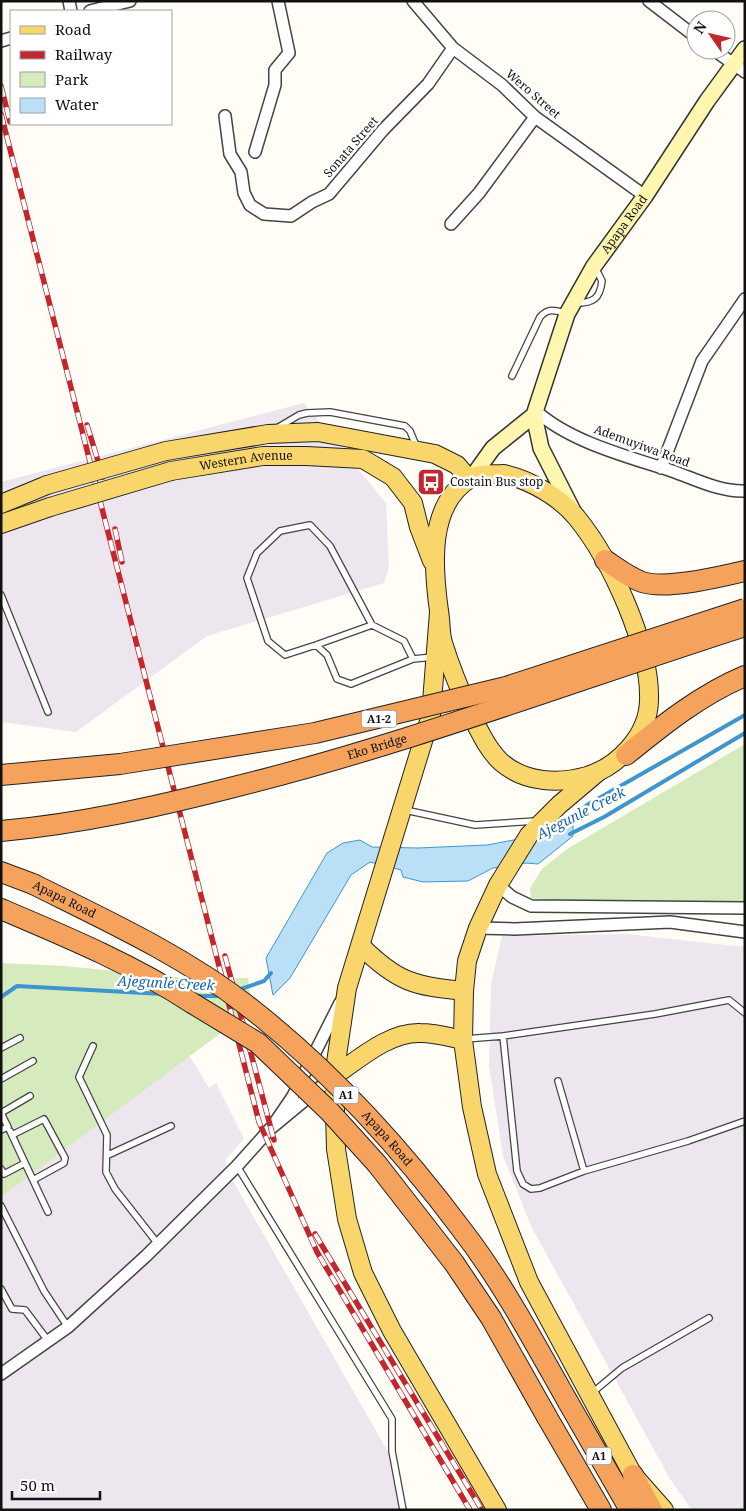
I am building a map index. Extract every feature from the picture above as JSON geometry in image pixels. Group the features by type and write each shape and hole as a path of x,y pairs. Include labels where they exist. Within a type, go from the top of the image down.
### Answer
{"highway":[{"path":"605,560 629,576 644,582 680,583 710,580 745,571"},
{"name":"A1-2","path":"1,775 120,764 343,727 506,687 745,609"},
{"name":"Eko Bridge","path":"1,831 85,820 147,808 300,771 430,731 745,626"},
{"path":"626,755 678,713 725,685 745,676"},
{"name":"Apapa Road","path":"1,872 33,884 102,918 189,967 245,1004 304,1054 365,1113 463,1230 512,1304 630,1510"},
{"name":"Apapa Road","path":"1,909 121,961 156,980 258,1043 330,1112 377,1164 420,1218 491,1318 601,1510"},
{"path":"632,1475 652,1510"}],"main road":[{"name":"Western Avenue","path":"1,504 47,485 166,451 268,434 318,432 436,454 457,465 471,478"},
{"name":"Western Avenue","path":"1,524 50,507 171,471 264,456 363,459 393,477 413,503 419,527 435,569"},
{"path":"598,772 567,781 543,780 522,774 501,762 484,741 458,688 443,641 434,544 440,521 450,499 471,478 504,474 520,478 538,486 576,517 605,560 640,642 647,672 649,702 643,724 626,755 598,772 529,835 498,885 478,928 467,961 463,1040 472,1107 487,1174 529,1282 632,1475 664,1510"},
{"path":"439,612 431,715 347,988 334,1076 336,1149 347,1219 363,1273 397,1340 497,1510"},
{"path":"361,946 381,966 404,980 424,987 464,991"},
{"path":"334,1076 380,1045 399,1037 419,1033 463,1040"}],"street":[{"path":"94,10 130,1"},
{"path":"255,152 275,85 275,70 289,53 278,1"},
{"name":"Wero Street","path":"413,1 453,48 502,85 535,117 645,196"},
{"path":"649,1 686,29"},
{"name":"Sonata Street","path":"225,116 230,154 241,172 244,193 250,205 264,214 291,216 312,202 329,194 383,130 428,84 453,48"},
{"name":"Apapa Road","path":"576,517 541,448 535,413 552,357 571,308 594,266 645,196 707,102 739,68 745,49"},
{"path":"728,60 739,68"},
{"path":"452,224 479,193 535,117"},
{"path":"661,468 702,360 745,299"},
{"path":"471,478 493,448 535,413"},
{"name":"Ademuyiwa Road","path":"535,413 584,439 661,468 718,487 745,491"},
{"path":"498,885 512,897 531,906 745,908"},
{"path":"607,906 607,923"},
{"path":"478,928 515,929 607,923 670,922 745,932"},
{"path":"1,1374 68,1327 158,1244 237,1166 270,1129 294,1096 322,1044 347,988"},
{"path":"270,1129 334,1076"}],"lane":[{"path":"512,376 540,317 545,311 571,308"},
{"path":"372,625 316,646 285,655 268,641 247,578 257,553 280,531 310,525 330,546 372,625 404,641 413,659"},
{"path":"1,595 48,712"},
{"path":"316,646 327,655 337,679 351,684 413,659 435,657"},
{"path":"402,810 475,825 543,821"},
{"path":"463,1040 504,1036 655,1014 729,1000 745,1013"},
{"path":"504,1036 519,1178 523,1184 531,1189 540,1188 584,1171 688,1141 745,1121"},
{"path":"1,1048 20,1038"},
{"path":"93,1046 79,1077 107,1135 108,1155 106,1172 158,1244"},
{"path":"1,1079 33,1061"},
{"path":"558,1081 584,1171"},
{"path":"30,1096 1,1113 48,1212"},
{"path":"12,1135 44,1119 65,1158 64,1163 33,1180"},
{"path":"108,1155 171,1126"},
{"path":"1,1130 8,1127"},
{"path":"2,1173 25,1164"},
{"path":"237,1166 392,1419 392,1451 403,1510"},
{"path":"1,1206 44,1292 68,1327"},
{"path":"1,1289 12,1309 25,1310 48,1342"},
{"path":"589,1396 622,1368 708,1318"}],"shaded area":[{"path":"304,403 386,503 389,567 384,583 207,636 76,732 1,722 1,482"},
{"path":"627,934 745,947 745,1510 692,1510 670,1479 532,1228 503,1156 489,1066 491,984 502,936"},
{"path":"169,1022 209,1088 216,1083 244,1139 225,1160 233,1181 391,1457 399,1510 1,1510 1,1028"}],"green space":[{"path":"745,744 745,906 586,903 531,898 530,888 542,869 567,849"},
{"path":"1,963 65,966 174,977 248,978 250,994 257,1006 1,1197"}],"water":[{"path":"564,824 573,825 573,836 538,864 526,863 493,868 468,881 423,882 403,877 401,870 370,862 351,875 290,978 273,995 266,958 327,853 343,843 360,840 372,847 418,848 487,845 535,836"}],"waterway":[{"path":"564,827 587,805 745,715"},
{"name":"Ajegunle Creek","path":"570,834 604,817 745,733"},
{"name":"Ajegunle Creek","path":"238,990 264,981 271,973"},
{"name":"Ajegunle Creek","path":"1,997 17,986 163,994"},
{"name":"Ajegunle Creek","path":"197,996 222,996"}],"railway":[{"path":"1,86 10,122"},
{"path":"1,114 259,1122 317,1252 470,1510"},
{"path":"87,425 103,477"},
{"path":"115,529 122,562"},
{"path":"225,956 274,1140"},
{"path":"315,1234 482,1510"}],"place":[{"name":"Costain Bus stop","path":"431,482"}]}
